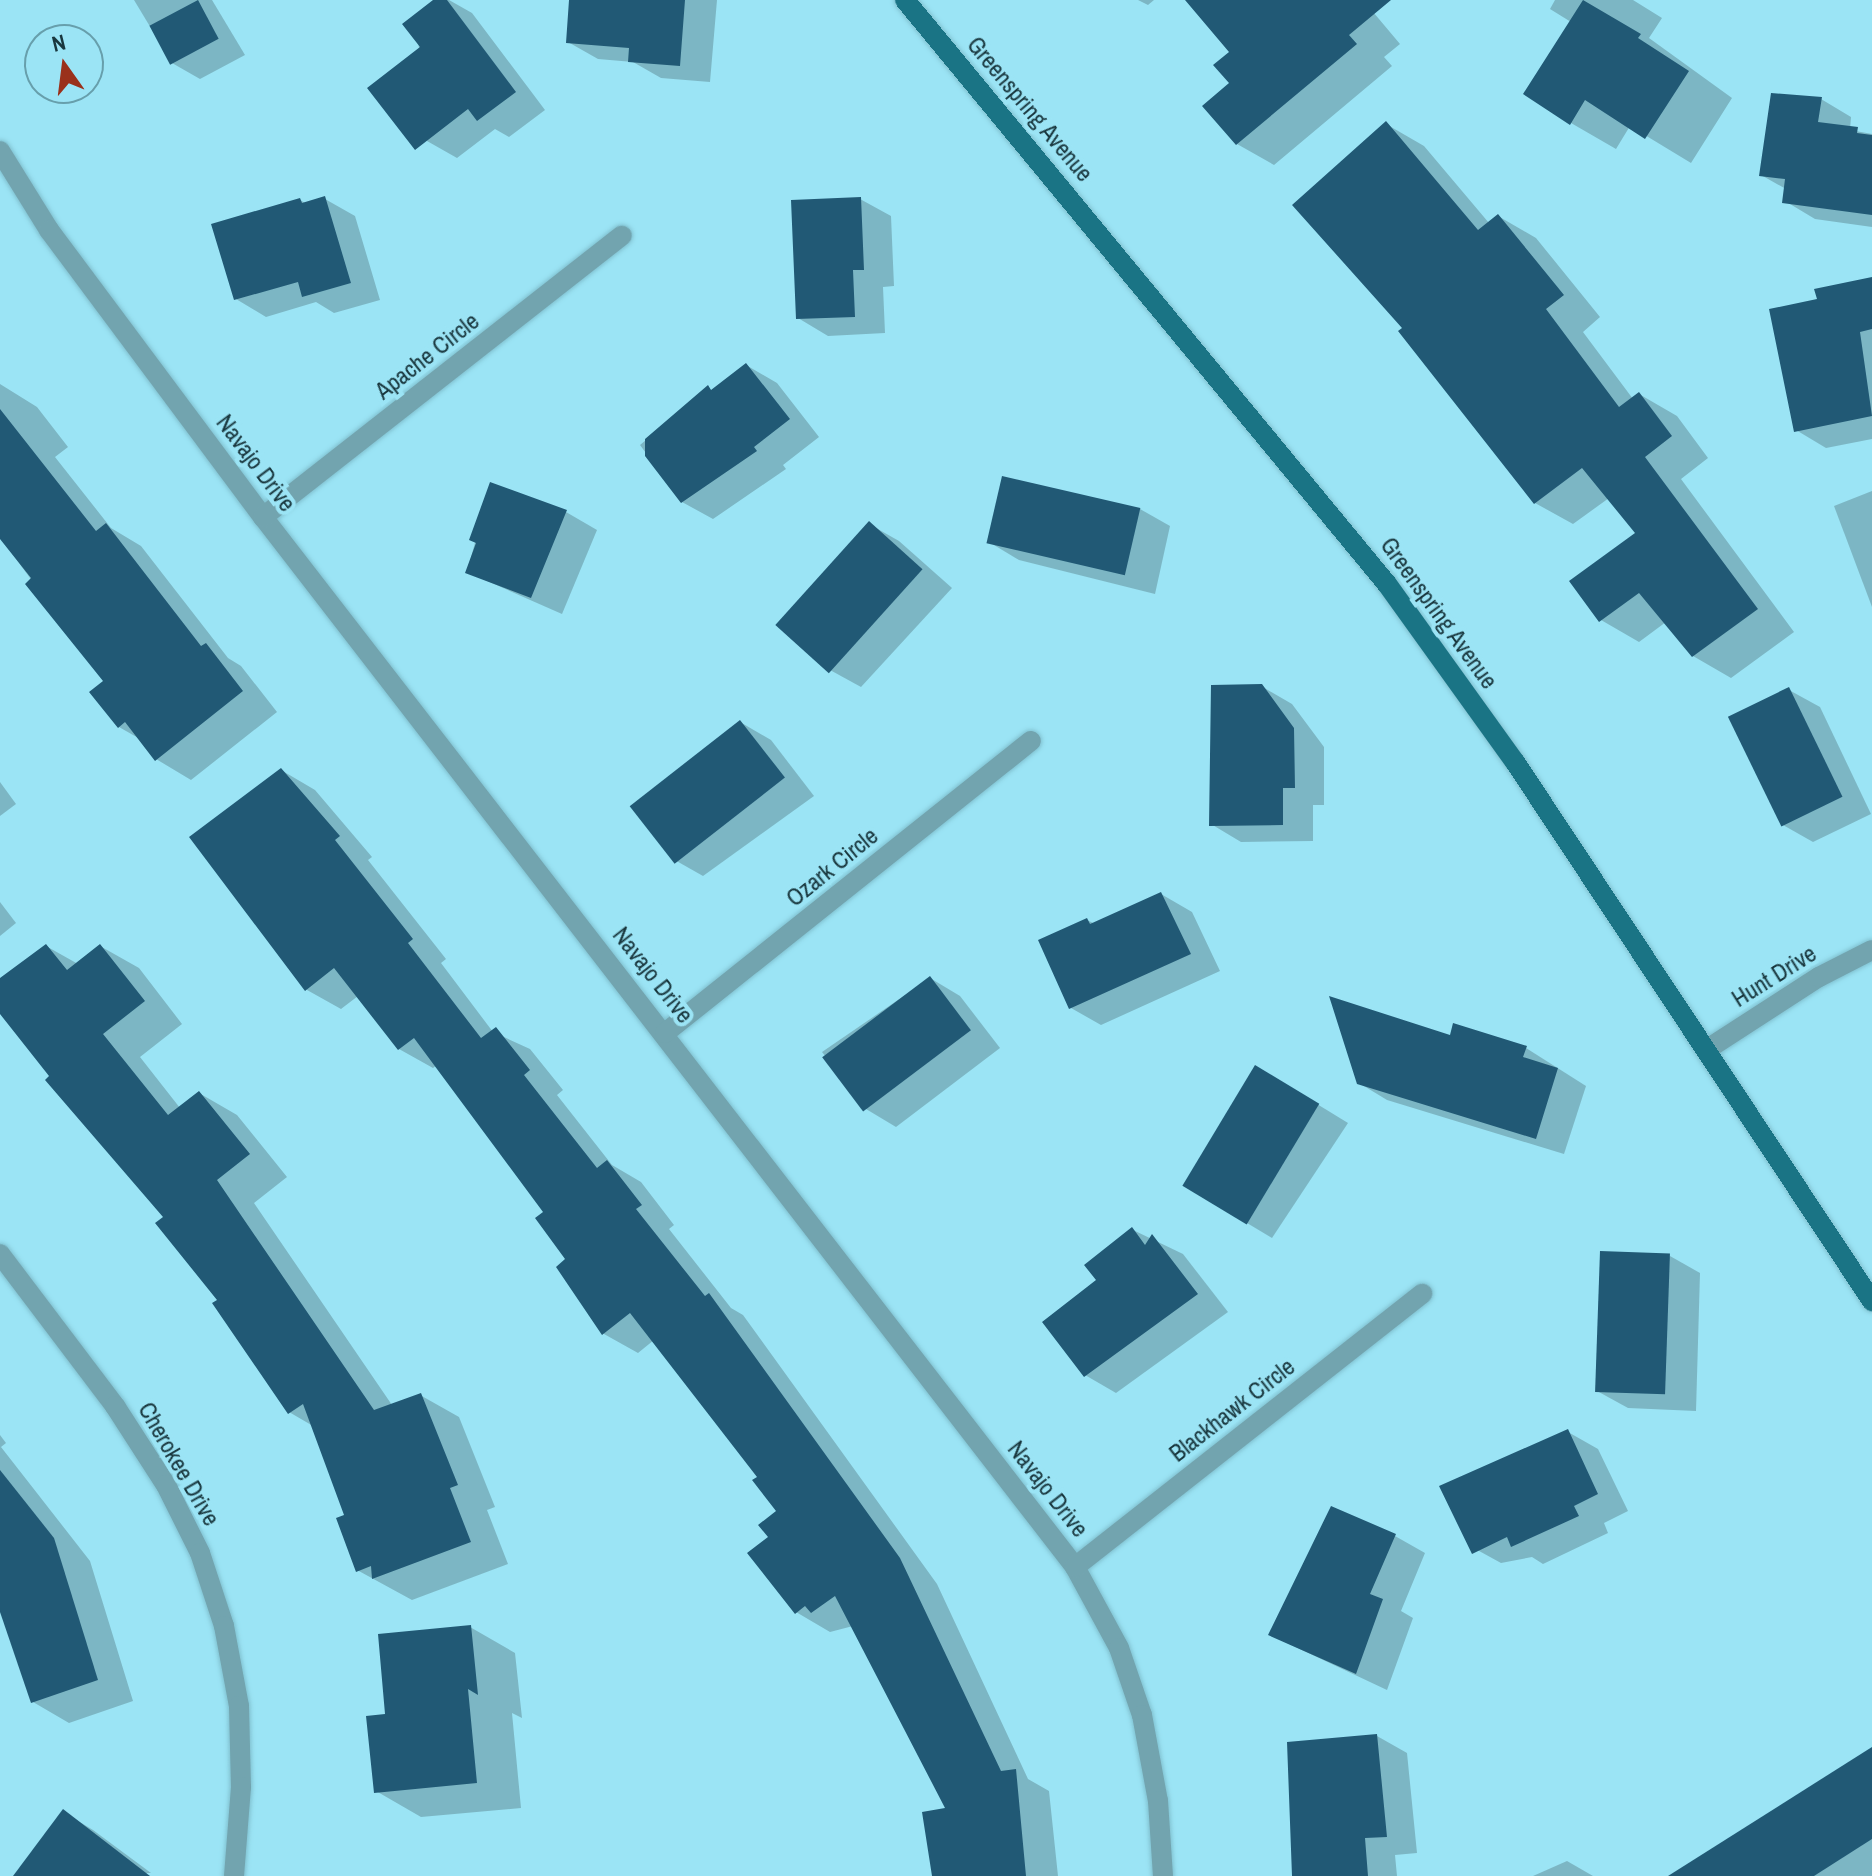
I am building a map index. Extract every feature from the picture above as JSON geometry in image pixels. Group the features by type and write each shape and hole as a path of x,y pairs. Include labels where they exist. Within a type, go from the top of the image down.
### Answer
{"main road":[{"name":"Greenspring Avenue","path":"905,0 1387,584 1515,762 1872,1301"}],"street":[{"name":"Navajo Drive","path":"0,151 49,230 263,517 1075,1567 1119,1648 1142,1715 1158,1801 1163,1876"},
{"name":"Apache Circle","path":"263,517 622,236"},
{"name":"Ozark Circle","path":"665,1033 1031,741"},
{"name":"Hunt Drive","path":"1706,1050 1819,977 1872,950"},
{"name":"Cherokee Drive","path":"0,1254 115,1406 166,1485 200,1553 224,1626 239,1706 241,1787 234,1876"},
{"name":"Blackhawk Circle","path":"1075,1567 1422,1294"}],"building":[{"path":"198,0 219,39 170,65 149,26"},
{"path":"433,0 447,0 516,92 477,121 468,109 415,150 367,88 420,47 402,24"},
{"path":"569,0 685,0 680,66 628,62 629,48 566,43"},
{"path":"1185,0 1391,0 1349,35 1357,44 1236,145 1202,106 1229,83 1213,65 1229,52"},
{"path":"1583,0 1641,34 1638,38 1689,71 1645,139 1585,100 1570,125 1523,94"},
{"path":"1771,93 1822,97 1818,122 1858,127 1857,133 1872,135 1872,215 1782,203 1785,179 1759,176"},
{"path":"1386,121 1478,230 1498,214 1564,295 1546,309 1619,407 1639,392 1672,436 1645,457 1758,609 1692,657 1639,593 1599,622 1569,581 1635,533 1582,468 1534,504 1398,331 1402,328 1292,205"},
{"path":"325,196 351,283 302,297 298,282 234,300 211,224 300,198 302,203"},
{"path":"861,197 864,270 853,270 855,317 796,319 791,200"},
{"path":"1872,277 1872,329 1860,332 1872,416 1794,432 1769,309 1817,299 1814,289"},
{"path":"746,363 790,419 754,447 757,451 681,503 645,456 645,439 708,385 711,390"},
{"path":"0,409 96,531 106,523 201,646 206,643 243,691 155,761 125,722 118,728 89,692 103,681 25,584 31,578 0,539"},
{"path":"1002,476 1140,508 1125,575 986,543"},
{"path":"490,482 567,510 531,598 465,573 476,543 469,540"},
{"path":"869,521 923,569 829,673 775,625"},
{"path":"1262,684 1294,728 1295,788 1283,788 1283,825 1209,826 1211,685"},
{"path":"1789,687 1842,797 1781,826 1728,717"},
{"path":"740,720 785,778 675,864 630,806"},
{"path":"281,768 340,836 335,840 413,939 408,943 481,1038 496,1027 530,1070 524,1075 597,1168 607,1160 642,1205 636,1209 705,1296 709,1293 900,1558 1001,1771 1016,1769 1026,1876 932,1876 922,1812 945,1808 835,1596 811,1613 805,1606 795,1614 747,1553 768,1537 758,1525 776,1511 752,1480 757,1477 630,1313 602,1335 556,1267 565,1259 535,1218 543,1212 414,1038 398,1050 334,968 305,991 189,837"},
{"path":"1161,892 1191,954 1069,1009 1038,940 1087,918 1090,924"},
{"path":"46,944 67,970 100,944 145,1001 103,1034 168,1115 199,1091 250,1154 217,1180 374,1410 421,1393 458,1485 450,1488 471,1542 372,1579 371,1566 356,1572 336,1518 344,1515 303,1404 288,1414 212,1303 217,1300 155,1223 163,1217 45,1080 49,1076 0,1014 0,978"},
{"path":"930,976 971,1030 863,1112 822,1057"},
{"path":"1329,996 1450,1035 1453,1023 1527,1046 1523,1057 1558,1068 1536,1139 1357,1084"},
{"path":"1255,1065 1319,1104 1247,1224 1182,1186"},
{"path":"1132,1227 1145,1245 1152,1234 1198,1294 1084,1377 1042,1322 1096,1280 1084,1265"},
{"path":"1600,1251 1670,1253 1665,1394 1595,1392"},
{"path":"1568,1429 1598,1494 1574,1506 1579,1516 1511,1547 1507,1537 1472,1554 1439,1486"},
{"path":"0,1470 54,1538 98,1680 31,1703 0,1612"},
{"path":"1331,1506 1396,1534 1370,1594 1383,1599 1356,1674 1268,1635"},
{"path":"471,1625 478,1695 468,1689 477,1783 374,1793 366,1716 385,1714 378,1634"},
{"path":"1377,1734 1387,1837 1365,1838 1368,1876 1292,1876 1287,1742"},
{"path":"1872,1747 1872,1839 1814,1876 1668,1876"},
{"path":"63,1809 150,1876 13,1876"}]}
